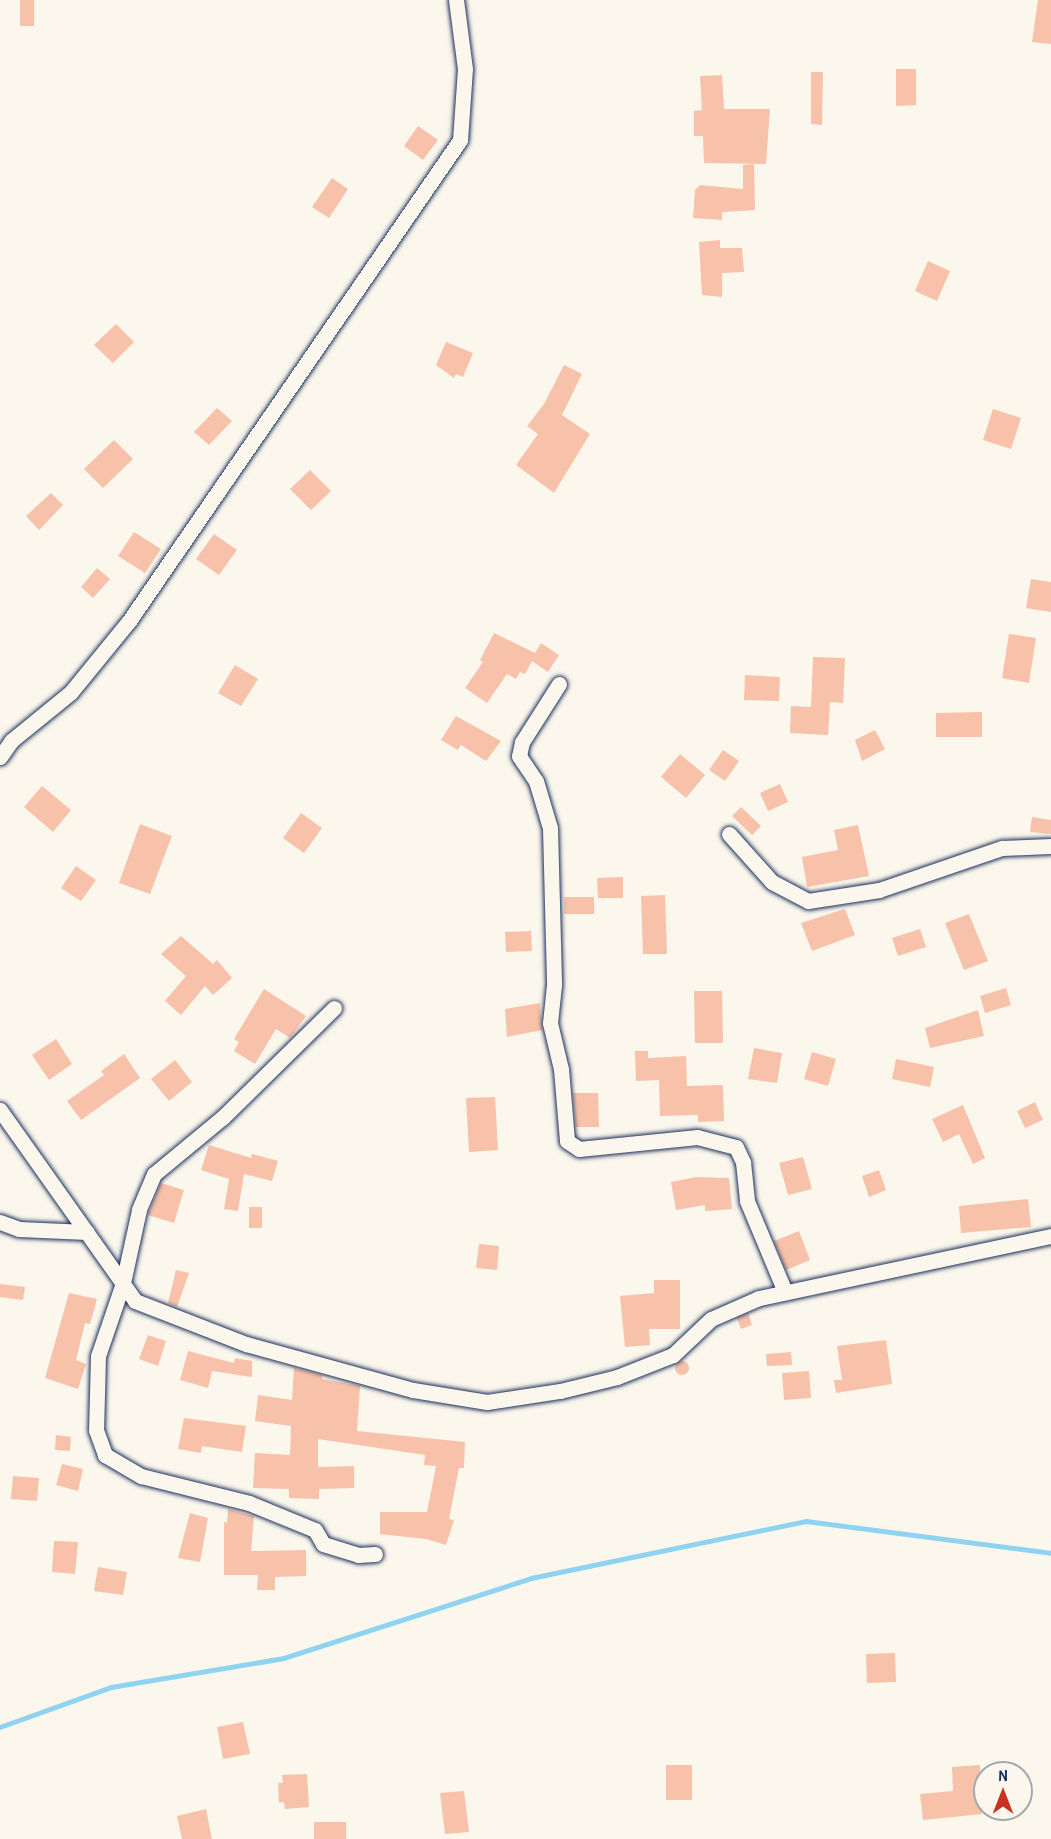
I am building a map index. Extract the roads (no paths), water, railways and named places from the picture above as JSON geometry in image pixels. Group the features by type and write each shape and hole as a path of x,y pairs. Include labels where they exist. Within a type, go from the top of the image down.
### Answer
{"street":[{"path":"0,757 11,741 71,692 129,621 460,140 465,69 456,0"},
{"path":"559,684 522,742 519,756 536,781 549,828 554,985 549,1023 561,1070 567,1141 579,1149 697,1137 736,1147 743,1162 747,1201 784,1292"},
{"path":"729,834 772,882 808,901 879,890 1002,848 1051,846"},
{"path":"334,1008 223,1118 154,1174 139,1210 123,1283 98,1356 96,1430 105,1455 141,1476 285,1515 315,1530 323,1544 358,1555 375,1554"},
{"path":"0,1110 135,1301 246,1344 413,1390 487,1402 560,1391 617,1377 673,1355 711,1319 759,1298 1051,1236"},
{"path":"0,1222 19,1229 87,1232"}],"waterway":[{"path":"0,1727 111,1687 284,1658 531,1578 806,1521 1051,1553"}]}
